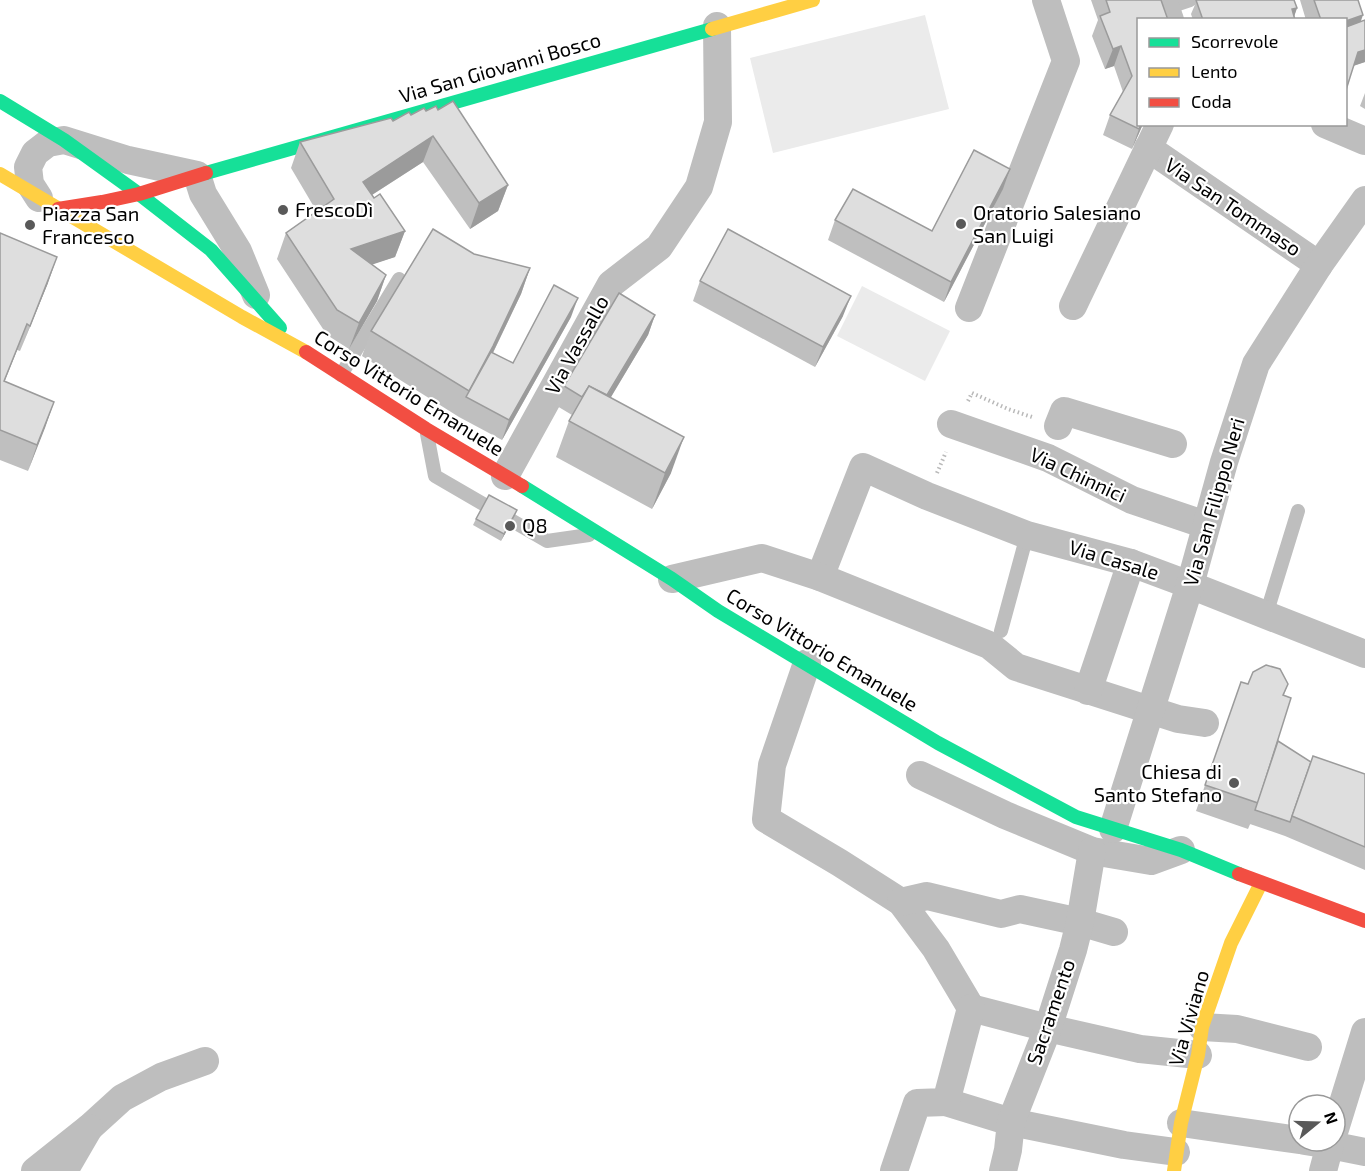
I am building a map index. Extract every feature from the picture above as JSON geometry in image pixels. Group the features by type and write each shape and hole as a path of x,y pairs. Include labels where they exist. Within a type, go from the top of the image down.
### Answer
{"main road":[{"name":"Via San Giovanni Bosco","path":"48,203 102,202 139,194 197,174 808,1"},
{"path":"0,101 64,140 211,250 293,344"},
{"path":"0,174 242,317 293,344"},
{"name":"Corso Vittorio Emanuele","path":"293,344 426,429 672,579 718,611 938,743 1076,818 1181,850 1261,883 1365,921"},
{"name":"Via Viviano","path":"1175,1161 1202,1027 1232,943 1261,883"}],"street":[{"path":"969,308 1066,61 1046,0"},
{"name":"Via Vassallo","path":"505,476 611,284 659,247 699,187 718,122 717,26"},
{"path":"1330,126 1365,141"},
{"path":"1073,306 1154,136"},
{"name":"Via San Tommaso","path":"1154,136 1319,265"},
{"path":"48,203 30,184 28,168 35,153 48,143 64,140 128,160 197,174 203,194 238,251 260,305"},
{"name":"Via San Filippo Neri","path":"1113,829 1190,585 1224,462 1256,364 1319,265 1364,203"},
{"path":"1058,426 1064,411 1173,444"},
{"name":"Via Chinnici","path":"950,434 1048,458 1132,500 1206,525"},
{"name":"Via Casale","path":"820,576 863,467 927,496 1027,535 1131,563 1266,615 1363,649"},
{"path":"672,579 762,558 820,576 989,645 1016,667 1178,719 1205,723"},
{"path":"1089,691 1131,563"},
{"path":"807,663 772,765 766,819 901,902 936,949 971,1008 1140,1049 1198,1055"},
{"path":"920,775 1005,815 1092,851 1151,861 1181,850"},
{"name":"Sacramento","path":"1003,1171 1011,1122 1048,1028 1073,950 1092,851"},
{"path":"901,902 927,896 1001,914 1020,909 1114,932"},
{"path":"946,1102 971,1008"},
{"path":"1202,1027 1237,1029 1308,1047"},
{"path":"1343,1093 1365,1032"},
{"path":"35,1171 122,1098 161,1077 205,1061"},
{"path":"894,1171 917,1103 946,1102 1011,1122 1124,1145 1175,1161"},
{"path":"1181,1123 1287,1138"},
{"path":"64,1171 89,1128"},
{"path":"1347,1149 1365,1152"}],"lane":[{"path":"341,375 399,279"},
{"path":"426,429 435,476 547,541 598,533"},
{"path":"1266,615 1298,512"},
{"path":"1001,632 1027,535"}],"path":[{"path":"972,393 1008,409"},
{"path":"927,496 950,434"}],"shaded area":[{"path":"925,15 949,109 773,153 750,58"},
{"path":"862,286 950,331 925,381 837,336"}],"building":[{"path":"1106,0 1161,0 1167,18 1137,18 1137,126 1140,126 1139,129 1110,115 1132,76 1121,46 1113,49 1100,16 1110,12"},
{"path":"1196,0 1294,0 1297,8 1292,9 1294,18 1202,18"},
{"path":"1314,0 1358,0 1363,15 1347,21 1347,18 1320,18"},
{"path":"1365,20 1365,50 1358,52 1347,87 1347,27"},
{"path":"453,101 508,185 479,203 433,136 363,182 374,198 380,194 405,231 351,249 386,275 359,323 337,310 286,233 334,199 300,142 391,118 393,121 409,112 411,115 424,108 426,111 436,106 438,110"},
{"name":"Oratorio Salesiano San Luigi","path":"974,150 1010,169 951,282 835,220 853,189 932,231"},
{"path":"433,229 474,254 530,268 469,391 371,331"},
{"path":"728,229 851,296 823,347 700,281"},
{"path":"0,233 57,257 30,326 27,324 4,381 54,402 37,445 0,430"},
{"path":"554,285 578,298 509,420 466,397 491,352 513,363"},
{"path":"619,293 655,315 607,395 589,386 582,397 564,386"},
{"path":"589,386 684,437 665,473 569,421"},
{"path":"489,495 517,510 504,534 476,519"},
{"name":"Chiesa di Santo Stefano","path":"1266,665 1280,669 1288,684 1283,695 1291,698 1258,803 1205,785 1241,682 1248,684 1253,672"},
{"path":"1278,741 1311,762 1290,822 1255,810"},
{"path":"1313,756 1365,774 1365,847 1292,816"}],"traffic: fast":[{"path":"206,173 712,29"},
{"path":"0,101 64,140 211,250 280,328"},
{"path":"522,486 672,579 718,611 938,743 1076,817 1181,850 1239,874"}],"traffic: slow":[{"path":"712,29 813,0"},
{"path":"0,174 242,317 306,352"},
{"path":"1174,1171 1181,1123 1198,1055 1202,1027 1231,943 1261,883"}],"traffic: jam":[{"path":"58,209 139,194 206,173"},
{"path":"306,352 426,429 522,486"},
{"path":"1239,874 1365,921"}],"place":[{"name":"FrescoDì","path":"283,210"},
{"name":"Oratorio Salesiano San Luigi","path":"961,224"},
{"name":"Piazza San Francesco","path":"30,225"},
{"name":"Q8","path":"510,526"},
{"name":"Chiesa di Santo Stefano","path":"1234,783"}]}
